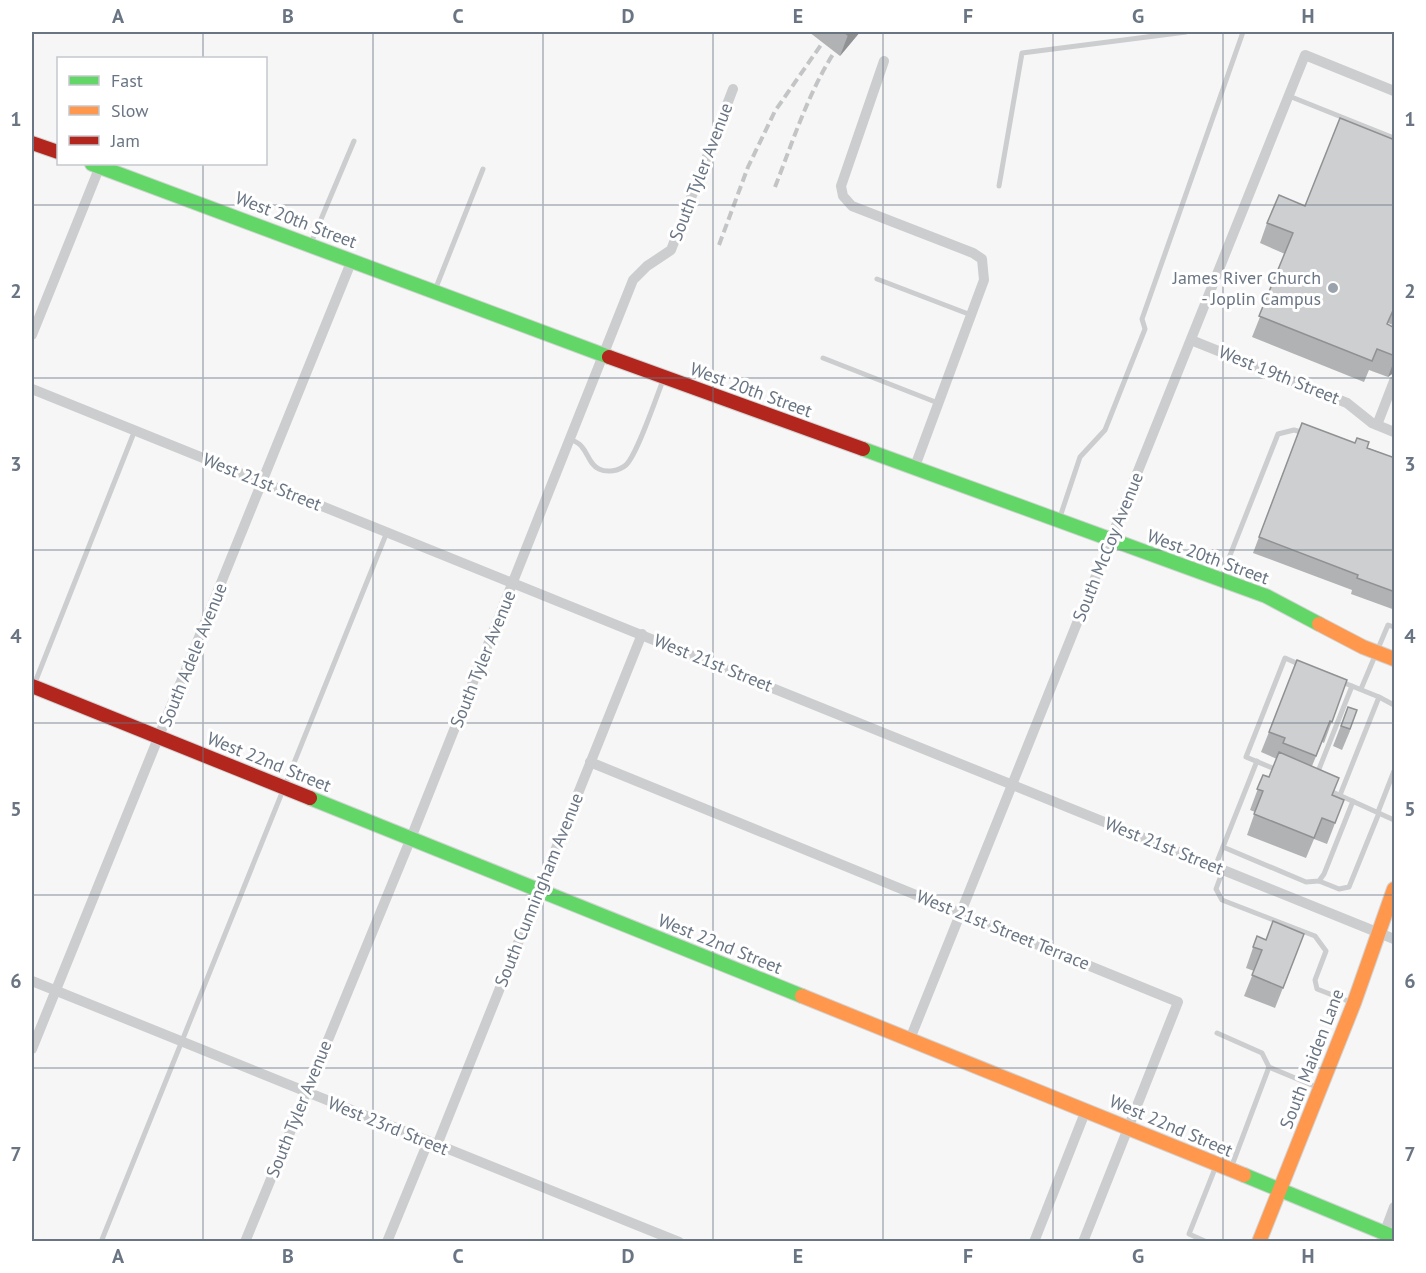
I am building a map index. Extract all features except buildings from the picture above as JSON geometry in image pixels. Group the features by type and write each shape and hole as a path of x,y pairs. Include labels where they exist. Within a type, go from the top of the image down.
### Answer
{"main road":[{"path":"32,143 57,152"},
{"name":"West 20th Street","path":"96,165 604,355 1266,596 1376,652 1395,659"},
{"name":"West 22nd Street","path":"32,688 1128,1127 1386,1237"},
{"name":"South Maiden Lane","path":"1259,1242 1354,1003 1395,889"}],"street":[{"name":"South McCoy Avenue","path":"910,1039 1305,56 1395,92"},
{"path":"884,61 841,186 841,192 852,206 973,253 982,259 984,280 914,469"},
{"name":"South Tyler Avenue","path":"245,1242 411,838 633,280 647,266 671,249 733,89"},
{"path":"32,335 96,165"},
{"name":"South Adele Avenue","path":"32,1049 54,990 352,261"},
{"name":"West 19th Street","path":"1191,339 1347,403 1372,423 1395,432"},
{"path":"1377,425 1395,381"},
{"name":"West 21st Street","path":"32,389 1395,939"},
{"name":"South Cunningham Avenue","path":"387,1242 433,1143 642,634"},
{"name":"West 21st Street Terrace","path":"590,762 1178,1002 1083,1242"},
{"name":"West 23rd Street","path":"32,981 679,1242"},
{"path":"1034,1242 1086,1110"},
{"path":"1386,1237 1395,1207"}],"lane":[{"path":"999,186 1022,53 1186,32"},
{"path":"1059,522 1080,457 1105,430 1145,329 1142,319 1243,32"},
{"path":"1289,96 1395,138"},
{"path":"310,245 354,141"},
{"path":"435,292 483,169"},
{"path":"877,279 971,315"},
{"path":"823,358 938,404"},
{"path":"570,439 583,447 589,460 598,469 610,471 622,468 634,451 664,377"},
{"path":"32,688 135,430"},
{"path":"1220,580 1278,434 1294,430 1316,437"},
{"path":"101,1242 387,532"},
{"path":"1361,689 1388,625 1395,627"},
{"path":"1285,773 1246,757 1285,658 1314,670"},
{"path":"1333,678 1395,705"},
{"path":"1313,784 1353,686"},
{"path":"1340,795 1379,697"},
{"path":"1257,761 1223,847 1216,889 1222,900 1315,936 1326,951 1315,980 1317,989 1354,1003"},
{"path":"1223,847 1306,882 1319,881 1339,889 1349,887 1395,771"},
{"path":"1322,788 1395,820"},
{"path":"1319,881 1324,874 1353,801"},
{"path":"1217,1033 1262,1053 1269,1067 1320,1089"},
{"path":"1231,1170 1269,1067"},
{"path":"1207,1242 1189,1234 1217,1164"}],"railway":[{"path":"719,245 748,167 775,111 823,42"},
{"path":"775,187 809,100 835,51"}],"traffic: fast":[{"path":"95,165 609,357"},
{"path":"863,449 1266,596 1319,624"},
{"path":"310,798 802,996"},
{"path":"1244,1175 1394,1237"}],"traffic: slow":[{"path":"1319,624 1363,647 1394,659"},
{"path":"1259,1242 1354,1003 1394,889"},
{"path":"802,996 1244,1175"}],"traffic: jam":[{"path":"32,143 57,152"},
{"path":"609,357 863,449"},
{"path":"32,686 310,798"}],"place":[{"name":"James River Church - Joplin Campus","path":"1333,288"}]}
